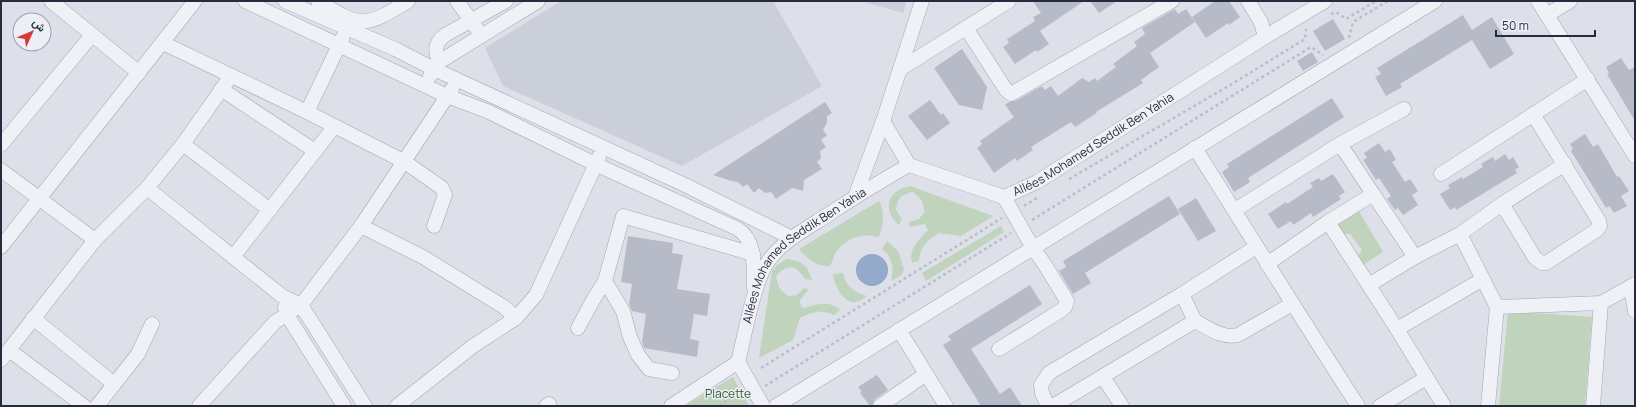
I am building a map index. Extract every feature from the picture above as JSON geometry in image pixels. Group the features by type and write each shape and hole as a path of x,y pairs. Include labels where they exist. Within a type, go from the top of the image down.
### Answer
{"street":[{"path":"51,1 139,73"},
{"path":"1,247 38,198 195,1"},
{"path":"245,1 447,96 487,111 595,164 738,229 744,233 748,239 753,254 754,298"},
{"path":"285,1 346,29 436,66 458,80 685,185 792,238"},
{"path":"318,1 350,20 362,22 372,21 383,16 408,1"},
{"path":"457,1 481,36"},
{"path":"436,66 435,51 438,41 445,35 506,1"},
{"path":"424,85 436,66 538,1"},
{"path":"855,197 883,121 922,1"},
{"path":"900,68 1009,1"},
{"path":"1248,1 1261,22 1265,37"},
{"name":"Allées Mohamed Seddik Ben Yahia","path":"738,362 754,298 764,268 780,248 792,238 855,197 909,165 1004,197 1037,182 1265,37 1325,1"},
{"path":"776,406 1435,1"},
{"path":"1538,1 1635,156"},
{"path":"1547,15 1570,1"},
{"path":"966,28 1006,90 1011,94 1163,3"},
{"path":"307,112 346,29"},
{"path":"1,145 92,35"},
{"path":"163,43 307,112 404,162 442,188 444,195 434,226"},
{"path":"84,406 5,355 95,240 146,188 183,144 231,76"},
{"path":"1441,174 1588,79"},
{"path":"199,406 275,322 301,305 361,226 458,80"},
{"path":"221,89 315,151"},
{"path":"1235,210 1340,144 1404,109"},
{"path":"520,127 528,113"},
{"path":"1502,204 1535,258 1540,262 1546,262 1597,230 1600,226 1599,221 1565,164 1533,114"},
{"path":"883,121 909,165"},
{"path":"234,257 334,127"},
{"path":"183,144 270,210"},
{"path":"1340,144 1415,257"},
{"path":"397,406 474,346 516,318 536,295 595,164 604,148"},
{"path":"1195,148 1235,210 1256,247 1292,304 1358,406"},
{"path":"1369,285 1415,257 1460,234 1502,204 1565,164"},
{"path":"1,170 95,240"},
{"path":"146,188 282,296 301,305 365,406"},
{"path":"1267,264 1328,222 1373,194"},
{"path":"999,349 1060,311 1067,305 1067,302 1050,271 1033,248 1004,197"},
{"path":"578,328 593,300 606,281 622,216 753,254"},
{"path":"1328,222 1397,329 1444,406"},
{"path":"361,226 423,257 504,306 516,318"},
{"path":"1460,234 1497,307 1488,406"},
{"path":"1048,406 1042,393 1041,385 1049,373 1182,294 1256,247"},
{"path":"1397,329 1483,279"},
{"path":"606,281 623,312 630,337 638,355 649,369 672,373"},
{"path":"1497,307 1601,303 1633,285 1635,312"},
{"path":"1182,294 1195,321 1222,334 1232,336 1238,335 1292,304"},
{"path":"282,296 286,315 344,406"},
{"path":"1593,406 1601,303"},
{"path":"33,318 114,384"},
{"path":"1053,406 1195,321"},
{"path":"97,406 138,354 152,324"},
{"path":"899,330 946,406"},
{"path":"671,406 738,362 763,406"},
{"path":"880,406 926,374"},
{"path":"1103,377 1122,406"},
{"path":"1380,406 1426,378"}],"path":[{"path":"1330,15 1336,12 1346,19 1376,1"},
{"path":"1349,41 1353,22 1388,1"},
{"path":"1068,180 1232,84 1305,39 1305,30 1311,26"},
{"path":"765,386 1311,47 1325,56"},
{"path":"761,368 1040,196"},
{"path":"719,406 741,392"}],"shaded area":[{"path":"561,1 773,1 822,86 682,166 503,86 485,48"},
{"path":"860,1 907,1 903,13"}],"green space":[{"path":"910,186 993,216 961,236 939,233 925,244 921,251 919,261 912,263 911,258 913,249 928,230 925,224 909,227 909,222 919,219 924,213 923,203 913,192 901,197 896,210 902,219 899,225 893,219 889,207 892,196 896,192 902,188"},
{"path":"879,201 883,217 880,235 878,237 866,235 859,236 843,244 835,254 830,266 813,262 799,249"},
{"path":"1359,211 1383,252 1363,265 1358,256 1362,250 1350,234 1341,234 1335,225"},
{"path":"1001,226 1004,232 926,281 922,273"},
{"path":"887,241 898,251 904,269 902,275 891,281 892,264 886,252 882,249"},
{"path":"787,259 797,261 804,265 809,271 812,280 805,279 795,268 792,267 784,269 776,276 779,286 783,292 789,296 797,295 804,288 809,289 799,302 803,308 817,304 827,304 840,310 834,315 825,312 817,312 800,318 793,340 759,358 772,271 778,264"},
{"path":"843,273 846,282 851,288 858,293 867,296 856,302 851,302 843,297 837,288 833,274"},
{"path":"1508,311 1592,317 1585,406 1499,406"},
{"name":"Placette","path":"733,377 749,406 685,406"}],"water":[{"path":"869,254 875,254 885,261 888,270 887,276 881,283 875,286 869,286 859,279 856,273 856,267 863,257"}],"building":[{"path":"1033,1 1084,1 1040,31 1049,44 1037,52 1036,50 1015,64 1003,47 1009,43 1007,39 1035,21 1033,17 1041,13"},
{"path":"1090,1 1117,1 1099,13"},
{"path":"1215,1 1229,1 1240,17 1229,25 1228,23 1206,38 1192,17"},
{"path":"1175,9 1178,14 1186,9 1195,22 1150,53 1159,67 1141,80 1143,83 1075,127 1071,122 1031,147 1033,150 1017,161 1015,158 994,173 977,148 982,144 980,141 1014,117 1005,105 1042,86 1045,90 1051,86 1058,96 1082,78 1089,82 1095,78 1097,81 1116,67 1113,64 1137,46 1134,42 1145,34 1142,28"},
{"path":"1463,15 1472,30 1492,17 1514,54 1490,69 1472,40 1400,84 1402,87 1386,96 1375,77 1381,74 1377,68"},
{"path":"1333,19 1345,39 1325,51 1313,31"},
{"path":"962,49 987,87 982,110 959,105 934,68"},
{"path":"1312,52 1318,62 1303,71 1297,61"},
{"path":"1621,58 1629,70 1635,67 1635,121 1607,74 1609,73 1606,67"},
{"path":"1332,98 1344,117 1248,178 1250,182 1234,192 1222,172 1229,167 1227,164"},
{"path":"930,100 941,115 943,113 950,123 927,140 908,116"},
{"path":"825,102 832,113 827,116 827,123 823,130 827,135 821,140 826,147 820,151 821,158 817,162 822,169 804,180 803,191 792,188 776,199 771,192 765,193 759,188 754,193 747,184 743,187 738,182 713,175"},
{"path":"1585,134 1593,147 1598,144 1617,177 1619,176 1629,191 1621,196 1627,206 1614,213 1609,206 1606,208 1571,151 1573,149 1570,144"},
{"path":"1379,143 1385,152 1390,149 1396,160 1392,162 1405,182 1410,179 1418,191 1412,195 1418,205 1403,215 1398,208 1395,210 1387,199 1391,196 1379,178 1376,180 1363,160 1367,158 1364,153"},
{"path":"1505,154 1509,160 1513,157 1519,167 1515,170 1517,173 1456,210 1455,207 1450,210 1440,194 1450,188 1448,185 1462,177 1463,179 1483,167 1481,164 1493,157 1495,161"},
{"path":"1333,174 1345,192 1339,196 1341,199 1313,217 1311,213 1293,225 1291,221 1278,229 1268,214 1286,202 1287,204 1313,187 1310,183 1319,178 1321,181"},
{"path":"1169,196 1180,214 1085,273 1091,283 1073,294 1059,271 1066,267 1063,261"},
{"path":"1196,198 1216,231 1198,241 1178,209"},
{"path":"628,236 673,243 672,253 683,255 677,289 710,294 707,316 694,314 690,339 699,341 697,357 644,348 642,342 646,314 632,311 629,304 632,284 621,282"},
{"path":"1030,285 1042,304 971,349 1000,394 1010,387 1022,406 981,406 943,345 951,340 948,336"},
{"path":"877,375 888,390 875,399 872,406 870,406 860,393 862,392 858,387"}]}
